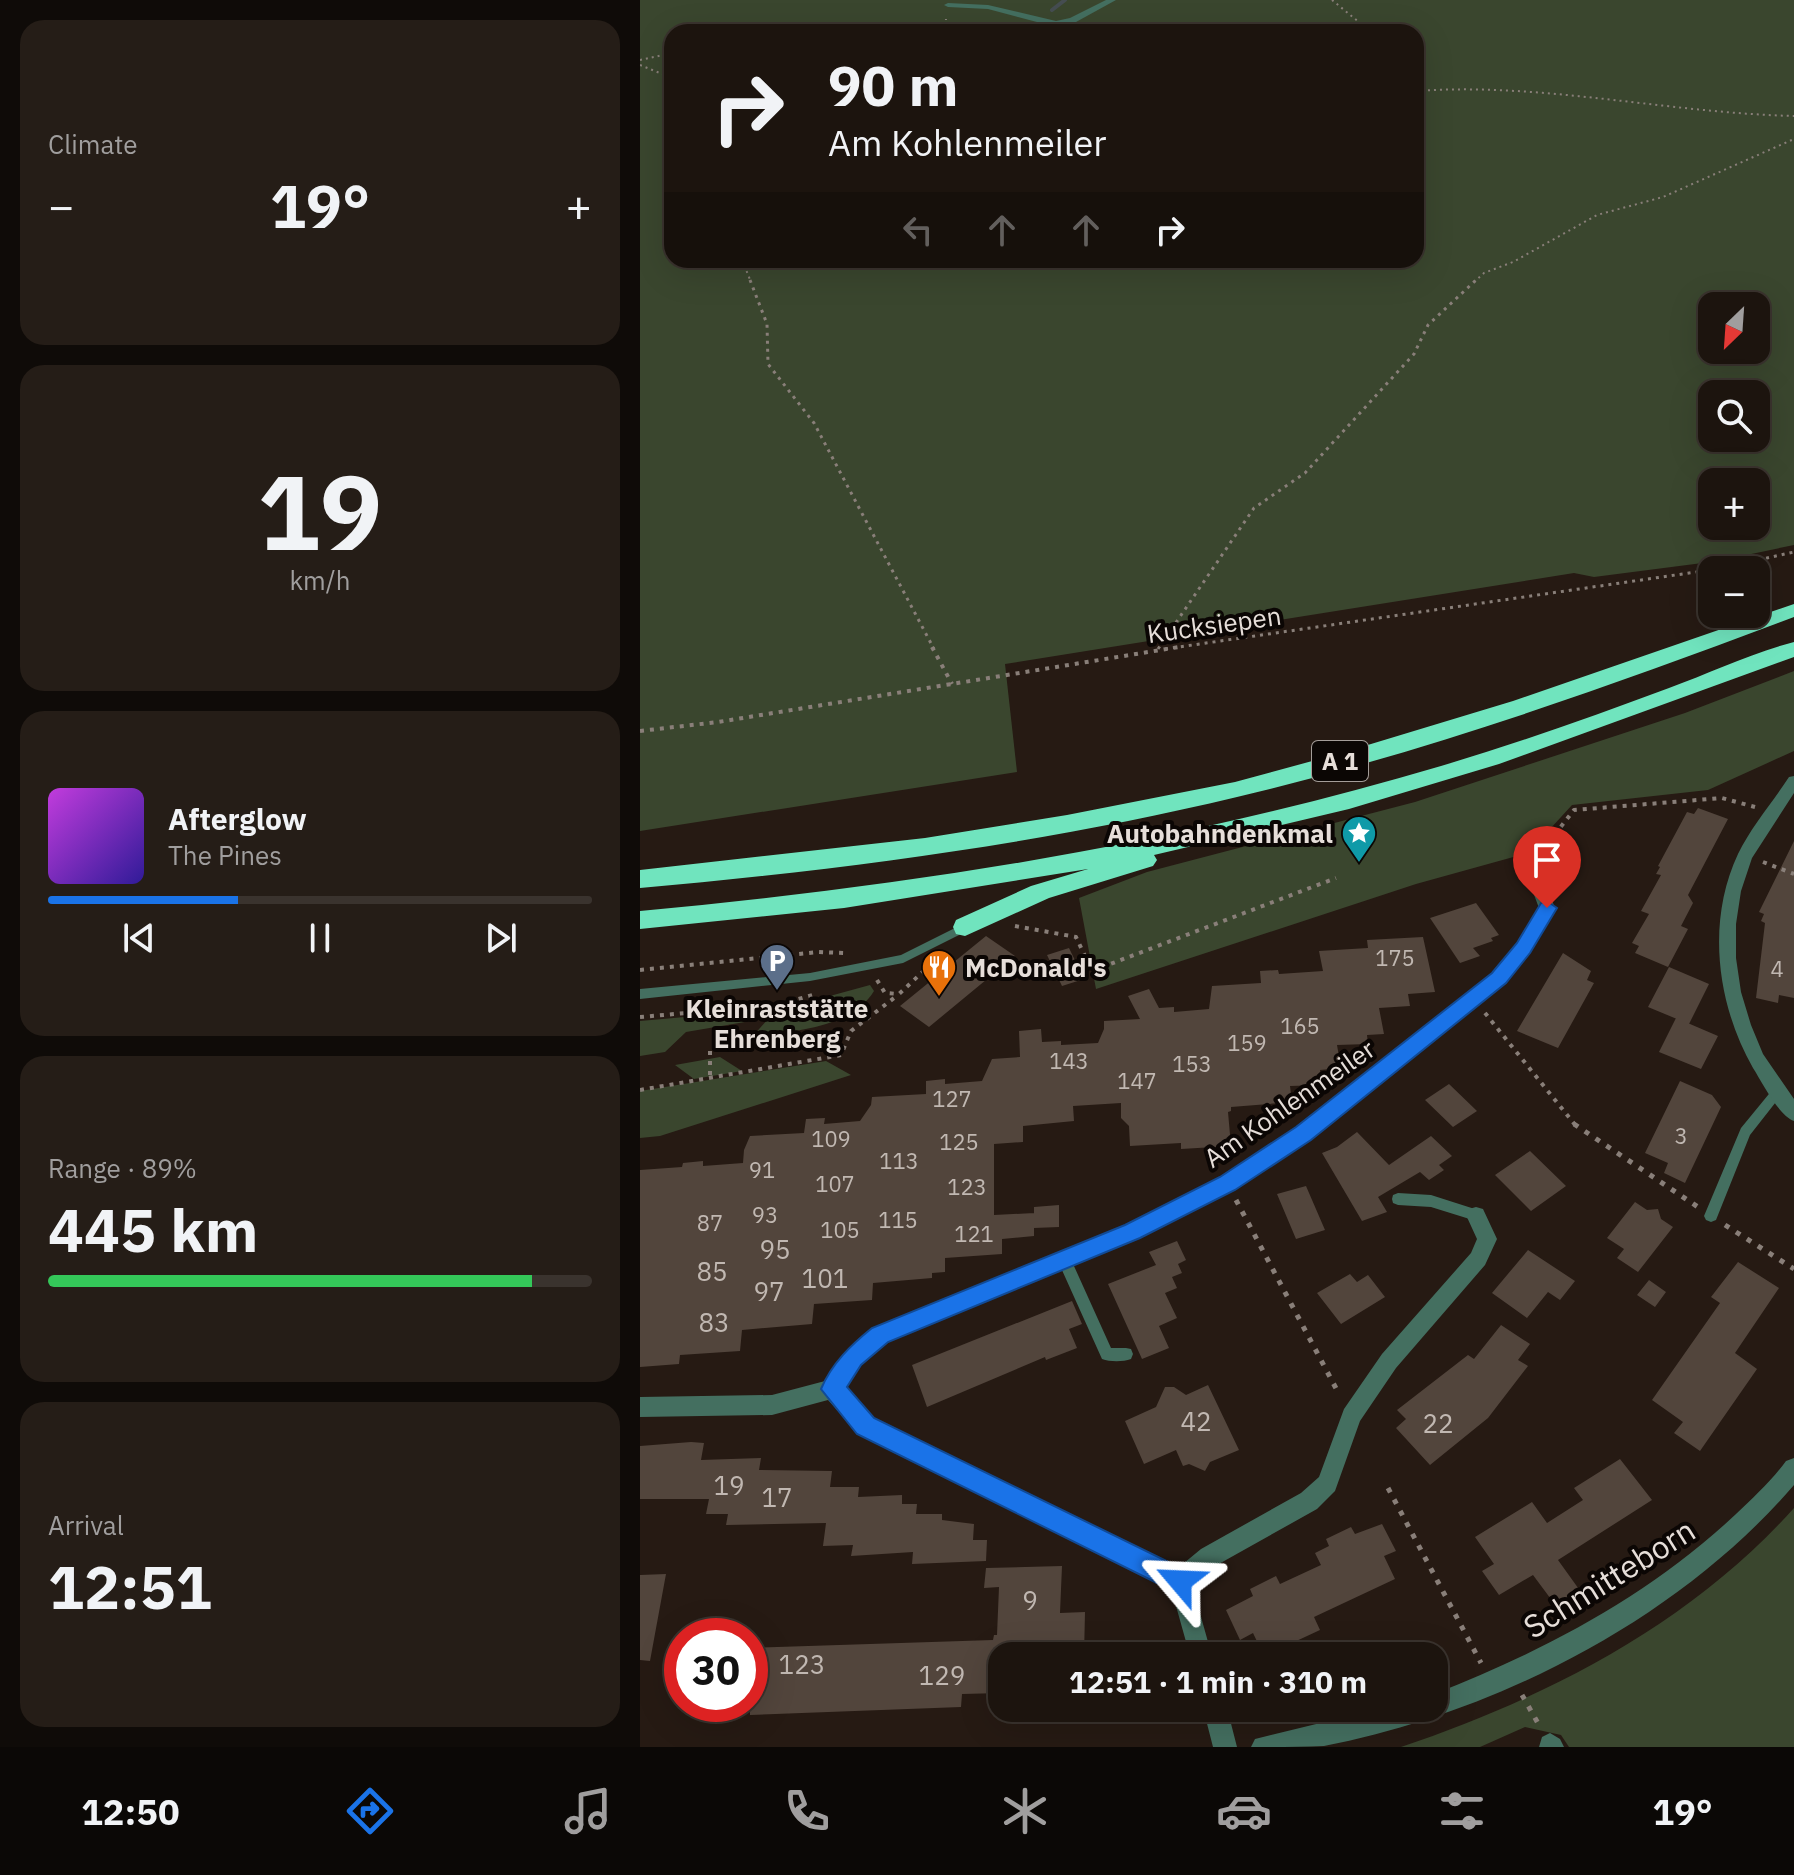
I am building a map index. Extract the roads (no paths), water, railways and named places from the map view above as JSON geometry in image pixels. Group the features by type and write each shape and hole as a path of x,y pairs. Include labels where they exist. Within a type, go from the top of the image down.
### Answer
{"highway":[{"name":"A 1","path":"640,879 900,850 1045,828 1210,795 1364,754 1565,693 1794,610"},
{"name":"A 1","path":"640,920 883,894 1120,853 1238,828 1446,773 1619,715 1794,649"},
{"path":"965,927 1040,892 1088,880 1238,828"}],"street":[{"path":"948,5 988,7 1056,24 1073,20 1112,0"},
{"path":"1794,781 1745,855 1730,897 1725,939 1732,992 1751,1048 1777,1093 1794,1113"},
{"name":"Am Kohlenmeiler","path":"832,1389 853,1358 880,1335 1133,1232 1227,1184 1303,1134 1499,978 1524,948 1547,908 1538,884"},
{"path":"1180,1581 1209,1557 1309,1501 1327,1484 1351,1416 1389,1361 1478,1259 1487,1239 1476,1215"},
{"path":"640,1407 772,1405 832,1389 865,1426 1180,1581 1197,1642"},
{"name":"Schmitteborn","path":"1448,1701 1492,1684 1630,1610 1720,1547 1794,1468"},
{"path":"1219,1722 1225,1747"},
{"path":"1263,1747 1373,1722"}],"lane":[{"path":"640,994 810,977 903,959 965,927"},
{"path":"1711,1216 1745,1132 1777,1093"},
{"path":"1398,1199 1431,1201 1476,1215"},
{"path":"1064,1259 1107,1354 1126,1354"}],"waterway":[{"path":"1052,10 1065,0"}],"place":[{"name":"Autobahndenkmal","path":"1359,864"},
{"name":"Kleinraststätte Ehrenberg","path":"777,992"},
{"name":"McDonald's","path":"939,998"}]}
